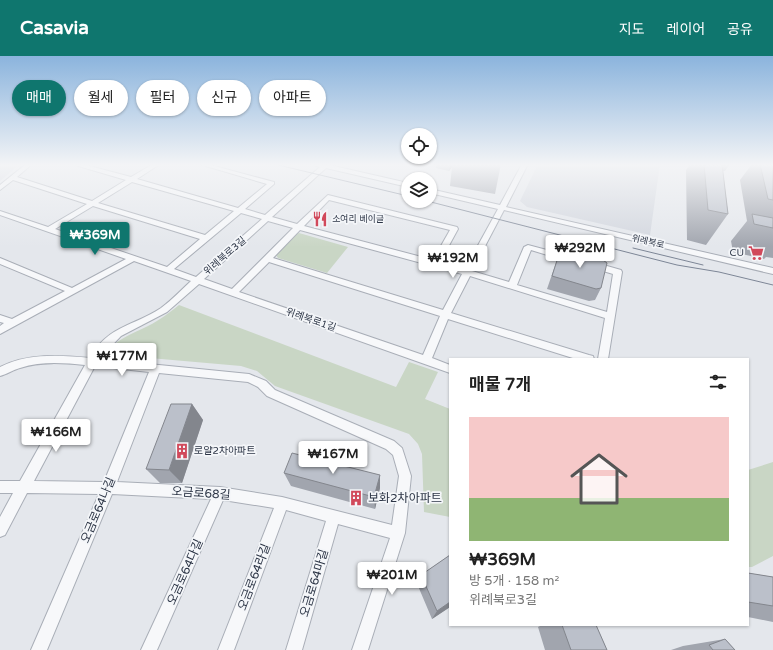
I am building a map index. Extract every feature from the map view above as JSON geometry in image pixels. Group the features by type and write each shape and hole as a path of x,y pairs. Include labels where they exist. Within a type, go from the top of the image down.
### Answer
{"street":[{"path":"56,192 205,238"},
{"path":"50,229 112,192"},
{"path":"178,192 299,227 435,263 610,316"},
{"path":"168,270 261,192"},
{"name":"위례북로3길","path":"0,213 197,280 297,192"},
{"path":"426,360 446,313 511,192"},
{"name":"위례북로","path":"437,193 773,271"},
{"path":"233,293 328,197 454,229 435,263"},
{"path":"512,286 528,247 618,272 602,358"},
{"path":"268,258 586,358"},
{"path":"0,330 132,259"},
{"path":"0,261 72,291"},
{"path":"0,530 98,352 118,333 164,310 197,280"},
{"name":"위례북로1길","path":"197,280 449,369"},
{"path":"0,318 12,323"},
{"path":"0,372 22,363 46,359 249,378 262,384 271,393 390,445 398,452 402,460 405,476 398,534 360,650"},
{"name":"오금로64나길","path":"39,650 108,488 155,369"},
{"name":"오금로68길","path":"0,487 108,488 220,493 282,504 334,516 398,534"},
{"name":"오금로64다길","path":"150,650 220,493"},
{"name":"오금로64라길","path":"226,650 282,504"},
{"name":"오금로64마길","path":"294,650 334,516"}],"shaded area":[{"path":"525,192 656,192 650,235 527,207 520,201"}],"green space":[{"path":"299,233 348,247 327,273 278,258 275,254 294,235"},
{"path":"179,305 396,387 409,362 438,372 425,399 449,409 449,517 424,512 422,454 418,444 409,434 275,386 257,371 241,366 104,354 130,334 148,326 168,314"},
{"path":"773,462 773,556 752,567 749,567 749,470"}],"building":[{"path":"706,192 725,192 728,214 708,210"},
{"path":"766,192 773,192 773,200 768,199"},
{"path":"752,214 773,218 773,228 754,224"},
{"path":"561,248 603,260 607,263 601,288 596,289 552,276"},
{"path":"171,404 192,404 169,470 146,469"},
{"path":"292,453 380,475 374,497 284,473"},
{"path":"449,556 449,603 437,611 421,575"},
{"path":"749,573 773,577 773,606 749,602"},
{"path":"562,626 596,626 607,650 571,650"},
{"path":"725,639 735,650 713,650 709,645"}],"tram line":[{"path":"390,192 401,194"},
{"path":"437,204 677,265 719,272 773,285"},
{"path":"633,248 703,265"}],"place":[{"name":"소여리 베이글","path":"320,219"},
{"name":"CU","path":"756,253"},
{"name":"로얄2차아파트","path":"182,451"},
{"name":"보화2차아파트","path":"356,498"}]}
